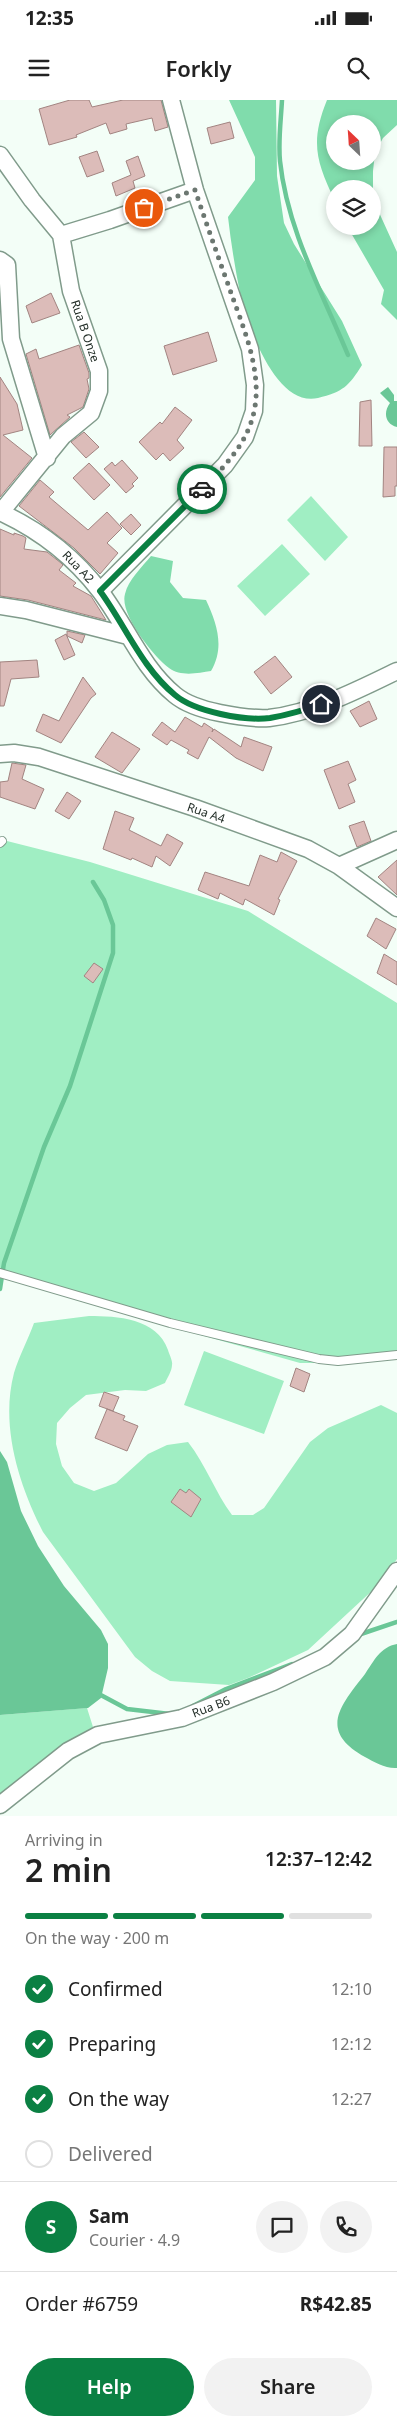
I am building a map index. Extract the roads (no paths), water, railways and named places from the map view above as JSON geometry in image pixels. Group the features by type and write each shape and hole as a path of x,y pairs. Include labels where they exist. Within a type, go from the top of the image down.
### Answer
{"street":[{"path":"100,591 226,465 245,437 254,411 255,384 250,349 195,190 171,100"},
{"path":"0,155 32,200 61,235 195,190"},
{"name":"Rua B Onze","path":"1,512 47,458 63,436 91,413 99,391 99,371 71,291 61,235"},
{"path":"2,264 11,338 47,458"},
{"name":"Rua A2","path":"1,512 28,526 79,566 100,591 147,664 176,696 202,709 231,715 268,718 306,710 397,671"},
{"path":"0,606 26,610 128,636"},
{"name":"Rua A4","path":"0,754 14,753 39,757 158,796 308,849 340,866 397,908"},
{"path":"340,866 397,840"},
{"name":"Rua B6","path":"0,1805 68,1751 98,1735 182,1718 273,1682 325,1657 352,1634 397,1571"}],"lane":[{"path":"0,1273 170,1323 319,1359 338,1361 397,1355"}],"waterway":[{"path":"282,100 279,138 280,161 290,211 307,260 348,355"},
{"path":"0,1289 4,1263 44,1147 70,1086 113,953 113,925 104,900 93,882"},
{"path":"358,1635 397,1622"},
{"path":"193,1706 226,1689 292,1664"},
{"path":"97,1693 127,1709 170,1714"}]}
